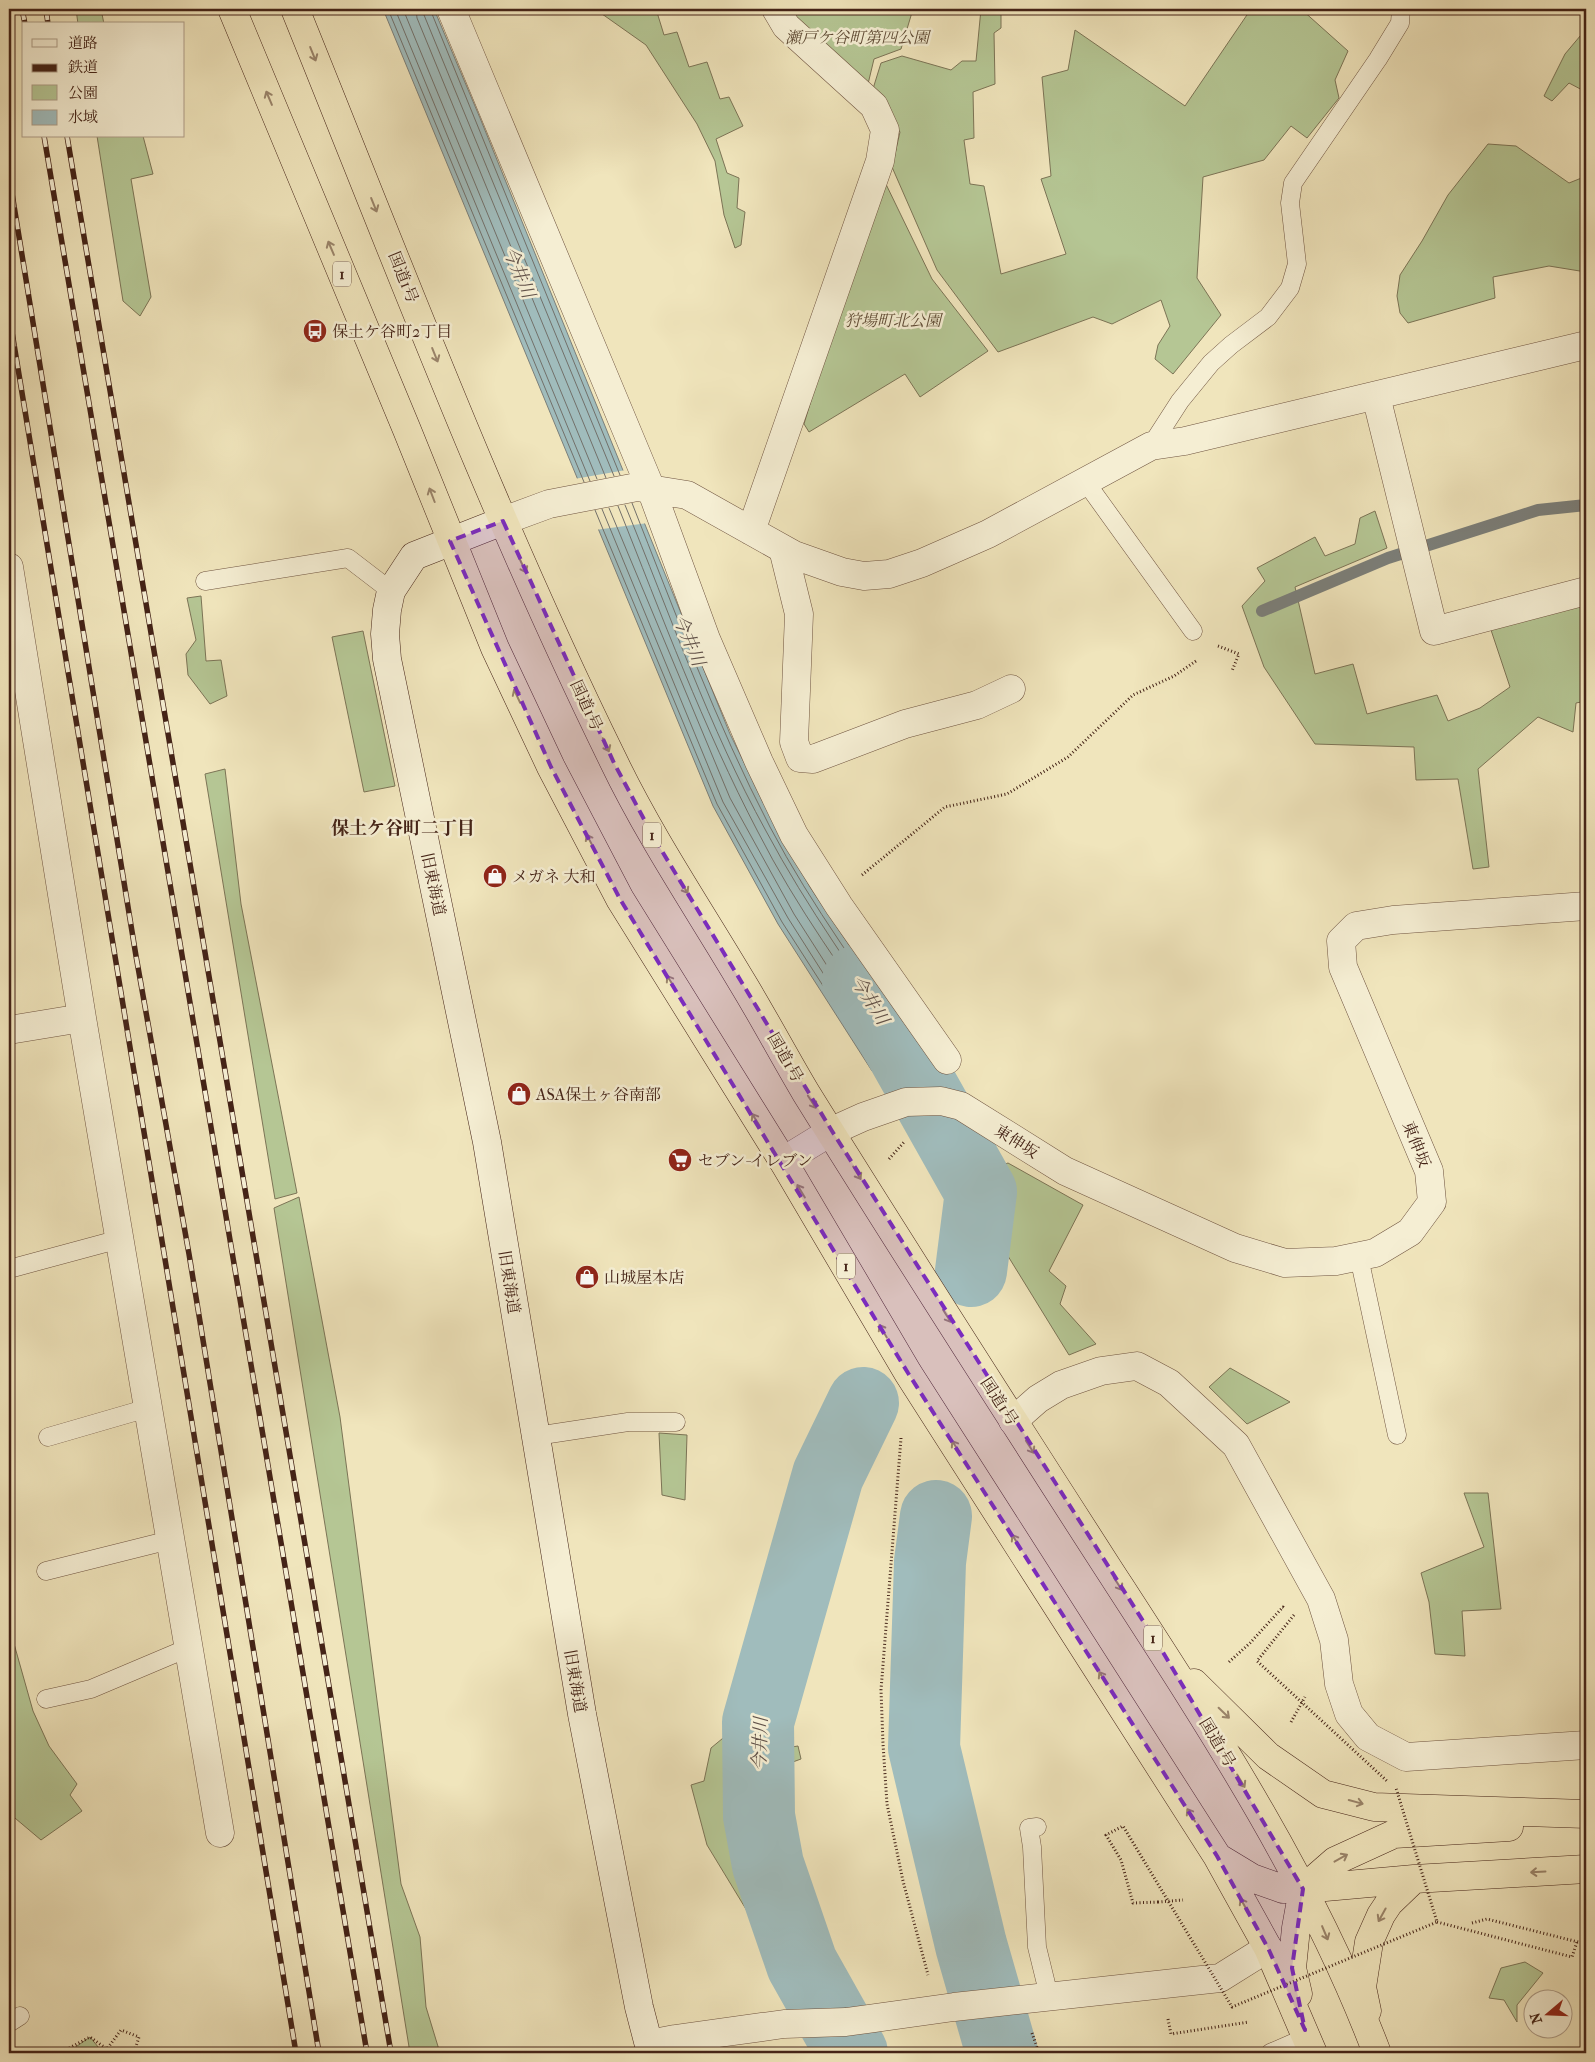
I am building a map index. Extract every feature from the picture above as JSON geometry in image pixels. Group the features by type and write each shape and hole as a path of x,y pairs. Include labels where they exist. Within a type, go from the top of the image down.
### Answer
{"highway":[{"name":"1","path":"232,9 407,430 450,541 495,648 550,767 620,899 783,1161 908,1373 1217,1856 1268,1948 1308,2040"},
{"name":"国道1号","path":"295,9 503,521 614,763 649,829 807,1093 994,1392 1164,1654 1271,1830 1318,1917 1375,2048"},
{"path":"1164,1654 1268,1756 1323,1794 1374,1807 1586,1814"},
{"path":"1308,2040 1292,1968 1296,1928 1303,1890 1335,1861 1394,1834 1586,1822"},
{"path":"1217,1856 1252,1878 1283,1889 1303,1890 1414,1878 1586,1870"},
{"path":"1375,2048 1362,1987 1369,1942 1381,1915 1389,1903 1414,1878"}],"street":[{"path":"451,9 644,488 759,762 794,835 833,896 948,1060"},
{"path":"751,531 880,161 885,130 874,106 786,26 776,9"},
{"path":"644,488 687,495 794,555 842,572 864,576 888,574 922,563 988,534 1151,446 1185,441 1586,345"},
{"path":"1376,396 1434,631 1586,591"},
{"name":"旧東海道","path":"644,488 549,504 414,556 391,590 385,634 387,659 487,1142 582,1714 639,2006 650,2049"},
{"path":"783,549 799,614 794,742 800,758 813,758 905,724 977,705 1011,689"},
{"path":"9,566 82,1018 220,1833"},
{"name":"東伸坂","path":"832,1131 863,1116 906,1102 941,1101 961,1106 1065,1172 1236,1248 1286,1263 1336,1261 1375,1253 1410,1232 1432,1202 1429,1171 1343,967 1341,941 1356,926 1393,920 1586,906"},
{"path":"9,1030 82,1018"},
{"path":"783,1161 832,1131"},
{"path":"1013,1421 1038,1399 1061,1385 1101,1371 1137,1366 1169,1383 1236,1445 1321,1599 1334,1640 1339,1684 1350,1714 1368,1737 1406,1757 1586,1745"},
{"path":"650,2049 674,2039 784,2024 846,2022 946,2008 1220,1978 1268,1948"}],"lane":[{"path":"1151,446 1180,401 1211,363 1231,344 1268,317 1290,288 1297,264 1290,203 1294,183 1378,59 1400,23 1401,9"},
{"path":"1085,481 1193,631"},
{"path":"205,581 348,558 391,590"},
{"path":"9,1269 120,1240"},
{"path":"1359,1257 1398,1435"},
{"path":"48,1438 148,1408"},
{"path":"536,1436 628,1422 676,1422"},
{"path":"46,1571 170,1540"},
{"path":"46,1699 91,1690 188,1648"},
{"path":"1037,1827 1029,1828 1032,1847 1037,1946 1048,1996"},
{"path":"1270,2053 1308,2040"}],"path":[{"path":"1211,651 1218,646 1239,654 1232,671"},
{"path":"833,896 864,874 945,807 1007,794 1068,757 1133,695 1174,676 1204,656"},
{"path":"889,1159 906,1139"},
{"path":"902,1438 881,1690 887,1804 903,1881 946,2008"},
{"path":"1229,1662 1250,1643 1283,1607"},
{"path":"1294,1615 1257,1661 1386,1781"},
{"path":"1396,1788 1437,1922"},
{"path":"1183,1900 1158,1902 1133,1903 1121,1860 1106,1835 1123,1826 1232,2007 1437,1922 1572,1956 1576,1942"},
{"path":"1472,1922 1488,1919 1586,1944"},
{"path":"1168,2019 1171,2034 1247,2022"},
{"path":"60,2053 90,2037 107,2048 121,2030 139,2038 134,2053"},
{"path":"1037,2047 1039,2053"}],"highlighted area":[{"path":"503,521 614,763 654,838 832,1131 1164,1654 1303,1889 1292,1968 1305,2030 1268,1948 1217,1856 908,1373 620,899 551,767 450,541"}],"green space":[{"path":"76,9 101,9 104,22 78,22"},
{"path":"595,9 656,9 664,35 677,32 689,67 707,62 720,99 729,97 743,126 716,139 727,173 739,178 737,208 745,212 741,245 735,248 724,215 715,161 697,124 646,45"},
{"name":"瀬戸ケ谷町第四公園","path":"790,9 913,9 901,49 874,59 868,84 795,20"},
{"path":"981,9 1001,9 1001,28 994,33 995,84 973,92 974,138 964,140 970,184 984,186 1001,274 1066,254 1041,179 1051,176 1042,77 1068,70 1075,30 1185,106 1251,9 1301,9 1348,51 1335,80 1339,98 1307,138 1291,126 1264,160 1203,177 1197,278 1221,315 1173,374 1155,359 1158,345 1170,326 1161,300 1112,324 1093,317 998,352 937,270 892,167 900,132 872,92 881,63 902,56 951,70 962,61 976,61"},
{"path":"1586,29 1586,92 1569,83 1552,101 1544,96 1565,54"},
{"path":"97,138 144,138 153,174 131,179 151,297 140,316 123,301"},
{"path":"1488,144 1516,146 1569,183 1584,177 1586,181 1586,272 1549,266 1493,277 1495,298 1408,323 1400,313 1397,296 1400,275 1448,195"},
{"name":"狩場町北公園","path":"882,176 932,279 988,351 920,397 905,374 809,432 804,424 834,323"},
{"path":"1375,511 1387,548 1295,587 1315,674 1353,664 1367,714 1437,695 1448,721 1480,708 1510,687 1491,630 1586,602 1586,701 1576,703 1573,732 1538,717 1478,769 1489,867 1473,869 1458,779 1416,780 1414,747 1315,744 1264,667 1242,606 1265,581 1257,568 1315,537 1325,556 1355,544 1360,518"},
{"path":"201,596 206,661 221,660 227,696 210,704 188,675 186,654 196,640 187,598"},
{"path":"363,631 395,786 364,792 332,637"},
{"path":"225,769 241,904 297,1193 275,1199 205,774"},
{"path":"1008,1163 1083,1205 1049,1271 1066,1286 1060,1304 1096,1344 1069,1355 1003,1248 1005,1218 992,1169"},
{"path":"299,1197 340,1417 401,1884 420,1937 426,2007 440,2053 410,2053 274,1208"},
{"path":"1230,1368 1290,1402 1247,1424 1209,1387"},
{"path":"659,1433 687,1435 685,1500 662,1495"},
{"path":"1464,1493 1488,1493 1501,1609 1462,1611 1465,1656 1435,1654 1429,1602 1421,1573 1484,1547"},
{"path":"9,1626 33,1711 49,1746 77,1784 70,1795 82,1811 41,1840 9,1813"},
{"path":"773,1714 779,1749 798,1746 801,1759 779,1767 797,1909 812,1958 772,1952 707,1845 691,1785 704,1781 711,1748 746,1719"},
{"path":"1525,1962 1543,1973 1529,1990 1522,1990 1522,1999 1517,2005 1517,2022 1504,2000 1489,1998 1501,1968"},
{"path":"90,2037 103,2053 67,2053"}],"water":[{"path":"383,9 434,9 730,734 775,825 810,887 928,1062 872,1071 778,924 713,806"}],"pier":[{"path":"626,470 648,523 595,530 574,479"}],"waterway":[{"path":"1262,611 1388,558 1538,510 1586,505"},
{"name":"今井川","path":"858,981 882,1016 981,1192 971,1271"},
{"name":"今井川","path":"852,2053 802,1964 768,1865 759,1816 758,1722 828,1475 863,1403"},
{"name":"今井川","path":"936,1516 930,1562 924,1748 971,1945 1002,2053"}],"railway":[{"path":"22,9 25,22"},
{"path":"46,9 48,22"},
{"path":"44,138 367,2053"},
{"path":"67,138 391,2053"},
{"path":"9,175 136,956 189,1254 319,2053"},
{"path":"9,314 296,2053"}],"place":[{"name":"保土ケ谷町2丁目","path":"315,331"},
{"name":"メガネ 大和","path":"495,876"},
{"name":"ASA保土ヶ谷南部","path":"519,1094"},
{"name":"セブン-イレブン","path":"680,1160"},
{"name":"山城屋本店","path":"587,1277"}],"district":[{"name":"保土ケ谷町二丁目","path":"403,828"}]}
